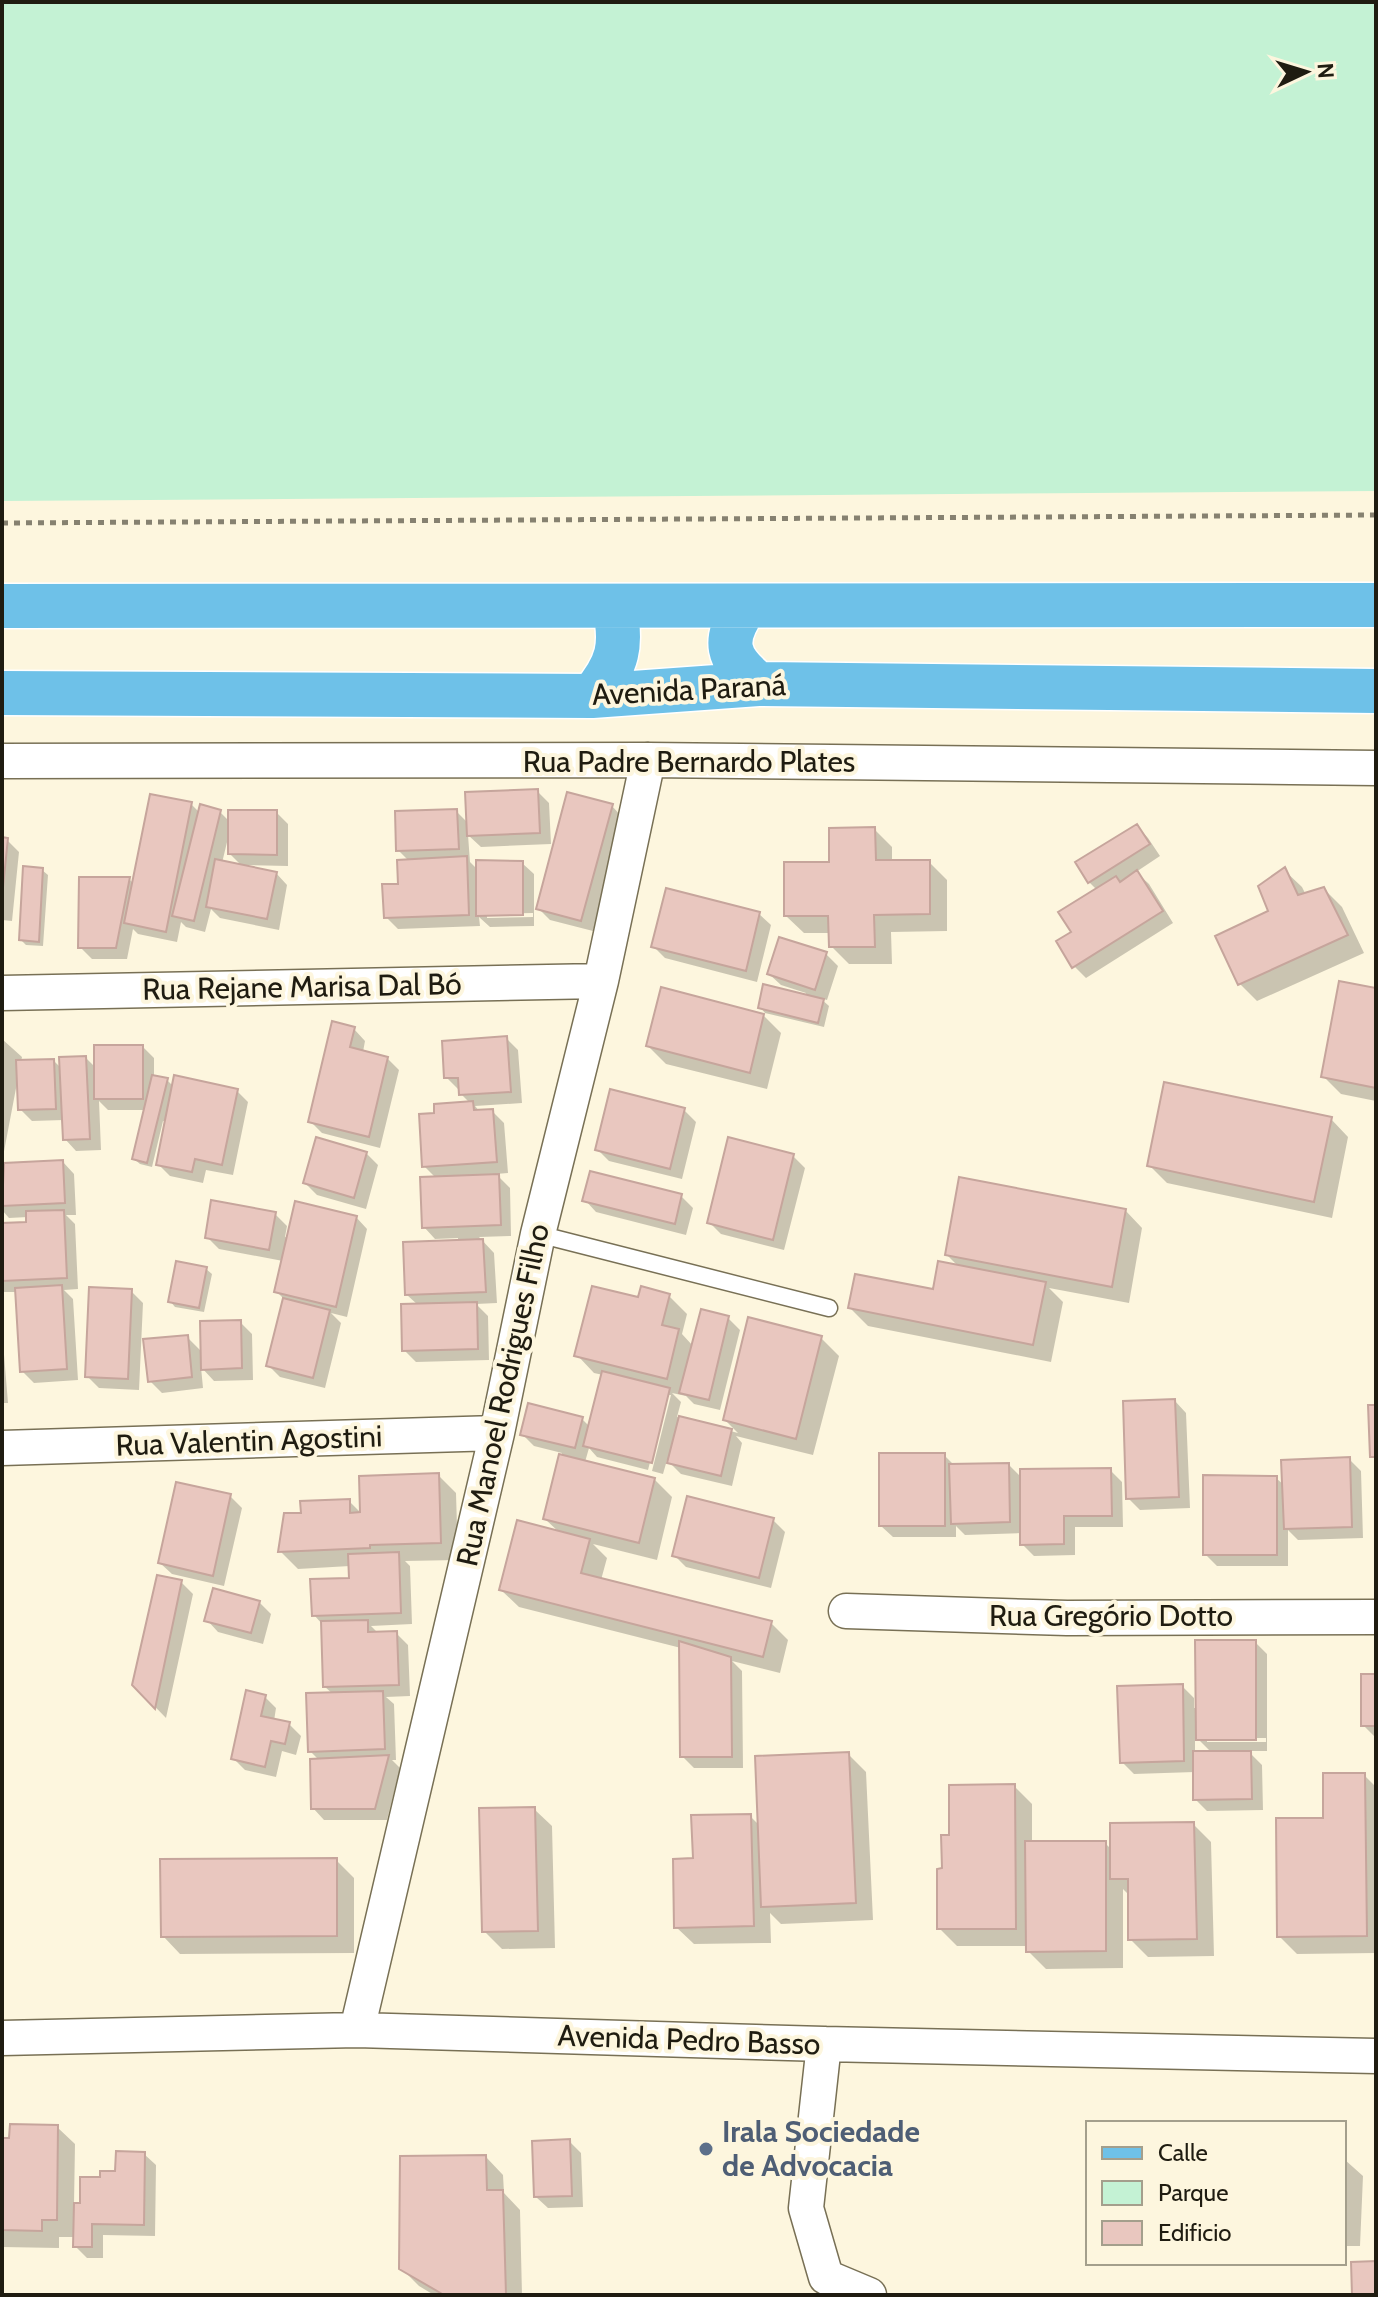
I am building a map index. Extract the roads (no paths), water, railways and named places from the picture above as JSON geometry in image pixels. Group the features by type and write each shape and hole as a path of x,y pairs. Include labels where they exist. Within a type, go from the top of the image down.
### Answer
{"main road":[{"path":"2,606 1376,605"},
{"path":"592,696 608,677 617,654 619,630 614,606"},
{"path":"745,607 732,626 730,649 740,670 758,684"},
{"name":"Avenida Paraná","path":"2,693 592,696 758,684 1376,691"}],"street":[{"name":"Rua Padre Bernardo Plates","path":"2,761 648,760 1376,768"},
{"name":"Rua Manoel Rodrigues Filho","path":"357,2030 497,1433 538,1234 601,981 648,760"},
{"name":"Rua Rejane Marisa Dal Bó","path":"2,993 601,981"},
{"name":"Rua Valentin Agostini","path":"2,1448 497,1433"},
{"name":"Rua Gregório Dotto","path":"846,1611 1067,1618 1376,1617"},
{"name":"Avenida Pedro Basso","path":"2,2038 357,2030 1376,2056"},
{"path":"824,2044 806,2208 826,2277 869,2295"}],"lane":[{"path":"538,1234 829,1308"}],"place":[{"name":"Irala Sociedade de Advocacia","path":"706,2149"}]}
